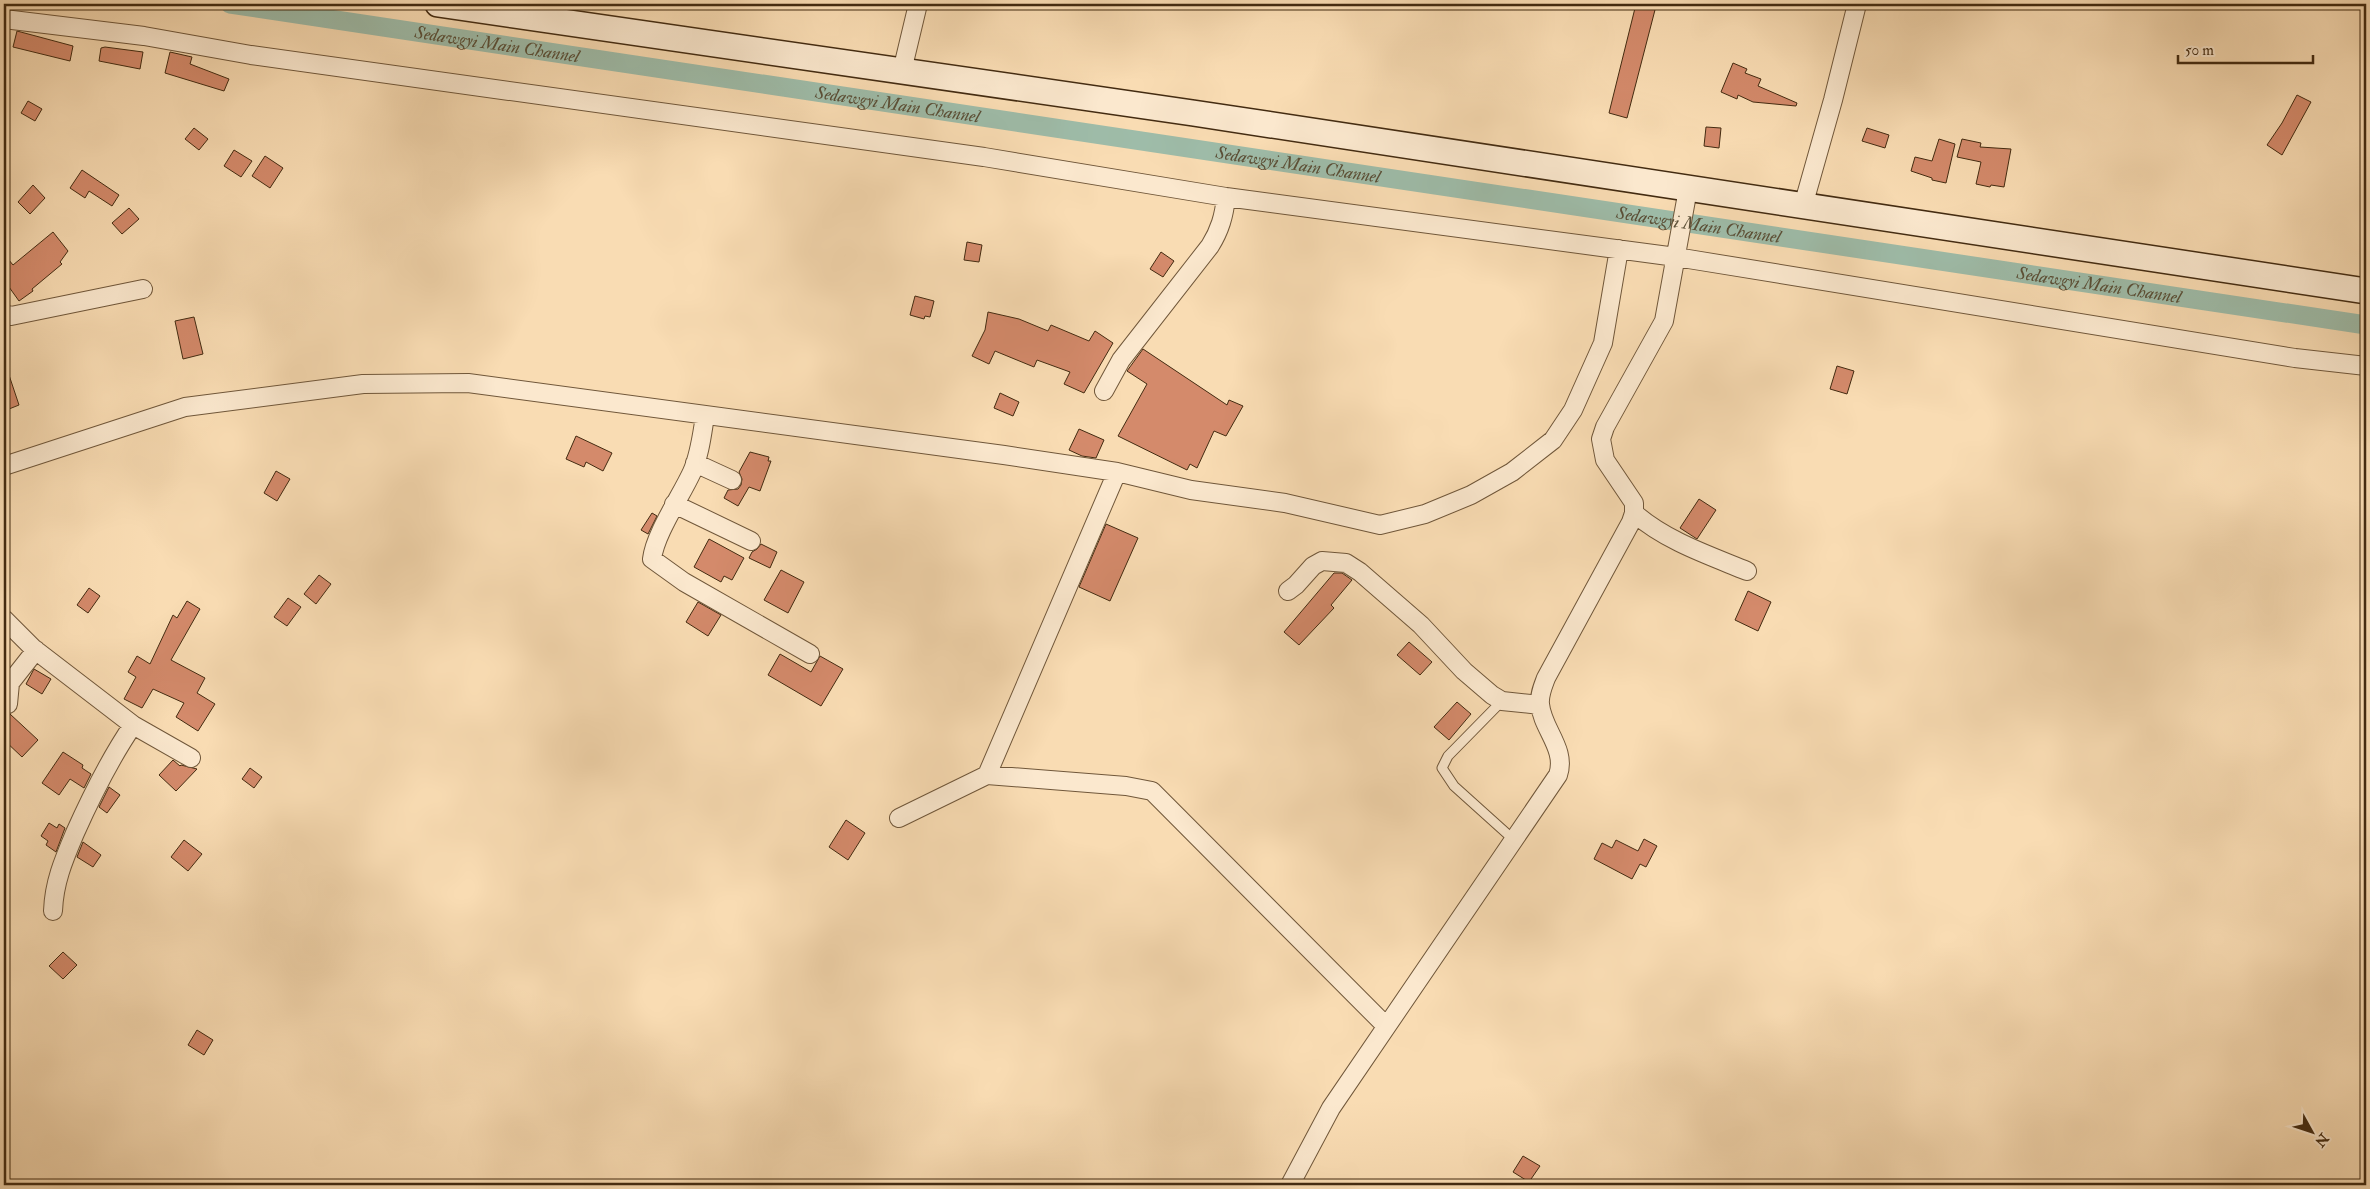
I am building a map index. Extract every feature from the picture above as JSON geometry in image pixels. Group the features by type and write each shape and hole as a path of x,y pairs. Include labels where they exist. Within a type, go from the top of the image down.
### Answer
{"street":[{"path":"438,4 1202,114 1688,193 1803,206 2366,290"},
{"path":"902,71 918,4"},
{"path":"1803,206 1833,100 1857,4"},
{"path":"4,19 144,36 251,54 984,157 1226,197 1619,249 1677,252 2295,358 2366,366"},
{"path":"1290,1185 1331,1108 1559,771 1560,756 1540,705 1546,678 1632,522 1634,503 1605,460 1602,439 1605,427 1664,321 1688,193"},
{"path":"1104,391 1121,360 1210,246 1224,216 1226,197"},
{"path":"4,466 185,407 363,384 468,383 1117,472 1191,490 1285,503 1380,525 1425,514 1471,495 1512,472 1553,440 1573,410 1602,343 1619,249"},
{"path":"4,314 11,316 143,289"},
{"path":"705,416 695,463 674,504 652,559 684,582 810,654"},
{"path":"695,463 732,480"},
{"path":"987,775 1117,472"},
{"path":"674,504 751,541"},
{"path":"1634,513 1649,526 1666,536 1747,571"},
{"path":"1288,591 1296,586 1313,566 1322,561 1346,563 1360,572 1421,625 1464,670 1502,701 1540,705"},
{"path":"4,619 36,650 133,725 191,758"},
{"path":"8,704 10,683 36,650"},
{"path":"53,910 57,878 91,795 111,758 133,725"},
{"path":"899,818 987,775 1126,786 1152,791 1386,1026"}],"lane":[{"path":"1502,701 1448,756 1442,768 1454,786 1514,840"}],"building":[{"path":"1636,4 1656,6 1627,118 1609,113"},
{"path":"17,31 73,46 70,61 13,47"},
{"path":"101,48 143,52 140,69 99,61"},
{"path":"170,52 192,57 190,64 229,79 224,91 165,73"},
{"path":"1733,63 1747,69 1745,73 1761,79 1758,86 1797,103 1796,106 1753,102 1738,95 1737,99 1721,92"},
{"path":"2297,95 2311,102 2282,155 2267,145 2282,123"},
{"path":"28,101 42,109 35,121 21,113"},
{"path":"1706,127 1721,128 1719,148 1704,146"},
{"path":"194,128 208,139 199,150 185,139"},
{"path":"1867,128 1889,135 1885,148 1862,141"},
{"path":"1939,139 1955,144 1946,183 1932,180 1932,178 1911,171 1915,157 1932,161"},
{"path":"1962,139 1981,143 1980,147 2011,149 2004,187 1976,184 1981,162 1957,157"},
{"path":"234,150 252,161 241,177 224,166"},
{"path":"265,156 283,168 270,188 252,176"},
{"path":"82,170 119,195 112,206 89,191 85,198 70,188"},
{"path":"33,185 45,198 30,214 18,202"},
{"path":"129,208 139,219 122,234 112,223"},
{"path":"53,232 68,251 60,262 62,264 32,289 33,291 19,301 4,280 4,254 13,265"},
{"path":"967,242 982,245 979,262 964,260"},
{"path":"1161,252 1174,261 1163,277 1150,269"},
{"path":"915,296 934,301 930,317 925,316 924,319 910,315"},
{"path":"988,312 1019,319 1048,331 1051,325 1089,341 1095,331 1113,343 1084,393 1064,384 1070,372 1037,360 1034,367 995,351 989,364 972,356 985,330"},
{"path":"194,317 203,354 183,359 175,321"},
{"path":"1143,349 1227,405 1229,400 1243,406 1226,436 1214,431 1197,468 1190,464 1187,470 1118,436 1147,384 1127,371"},
{"path":"6,366 19,405 4,411 4,367"},
{"path":"1837,366 1854,371 1847,394 1830,389"},
{"path":"1000,393 1019,402 1013,416 994,408"},
{"path":"1079,429 1104,440 1096,458 1082,456 1069,450"},
{"path":"576,436 612,453 603,471 586,462 584,467 566,459"},
{"path":"750,452 769,457 768,461 771,461 760,491 749,487 738,506 724,498 728,490 738,489 741,485 742,479 739,472"},
{"path":"276,471 290,479 277,501 264,493"},
{"path":"1699,499 1716,510 1697,539 1680,528"},
{"path":"652,513 657,516 648,534 641,530"},
{"path":"1106,524 1138,538 1110,601 1079,587"},
{"path":"709,539 744,558 732,580 724,576 721,582 694,567"},
{"path":"761,544 777,552 770,568 749,558 752,552"},
{"path":"781,570 804,582 788,613 764,600"},
{"path":"1334,573 1342,573 1352,580 1331,605 1334,608 1299,645 1284,632"},
{"path":"319,575 331,584 316,604 304,594"},
{"path":"89,588 100,596 88,613 77,605"},
{"path":"1748,591 1771,602 1758,631 1735,620"},
{"path":"288,598 301,607 287,626 274,617"},
{"path":"187,601 200,609 171,660 205,678 197,693 215,704 198,731 176,717 184,703 153,689 142,708 124,699 136,677 128,672 137,656 150,664 173,615 177,618"},
{"path":"698,602 721,615 708,636 686,622"},
{"path":"1409,642 1432,662 1420,675 1397,655"},
{"path":"780,654 811,672 820,656 843,669 821,706 768,675"},
{"path":"34,669 51,679 42,694 26,684"},
{"path":"1457,702 1471,714 1449,740 1434,727"},
{"path":"4,713 10,714 38,740 22,757 4,740"},
{"path":"63,752 83,765 82,768 91,774 84,788 70,779 59,795 42,783"},
{"path":"173,760 180,766 197,769 176,791 159,775"},
{"path":"250,768 262,777 254,788 242,779"},
{"path":"109,787 120,795 107,813 99,807"},
{"path":"846,820 865,833 848,860 829,847"},
{"path":"49,823 57,828 59,824 65,828 56,852 46,845 48,841 41,836"},
{"path":"1644,839 1657,846 1646,867 1640,864 1632,879 1594,859 1602,843 1612,848 1616,840 1638,851"},
{"path":"184,840 202,854 188,871 171,857"},
{"path":"83,842 101,855 93,867 77,857"},
{"path":"63,952 77,965 63,979 49,966"},
{"path":"197,1030 213,1040 204,1055 188,1045"},
{"path":"1523,1156 1540,1166 1529,1182 1513,1172"}],"waterway":[{"name":"Sedawgyi Main Channel","path":"230,4 2366,325"}]}
